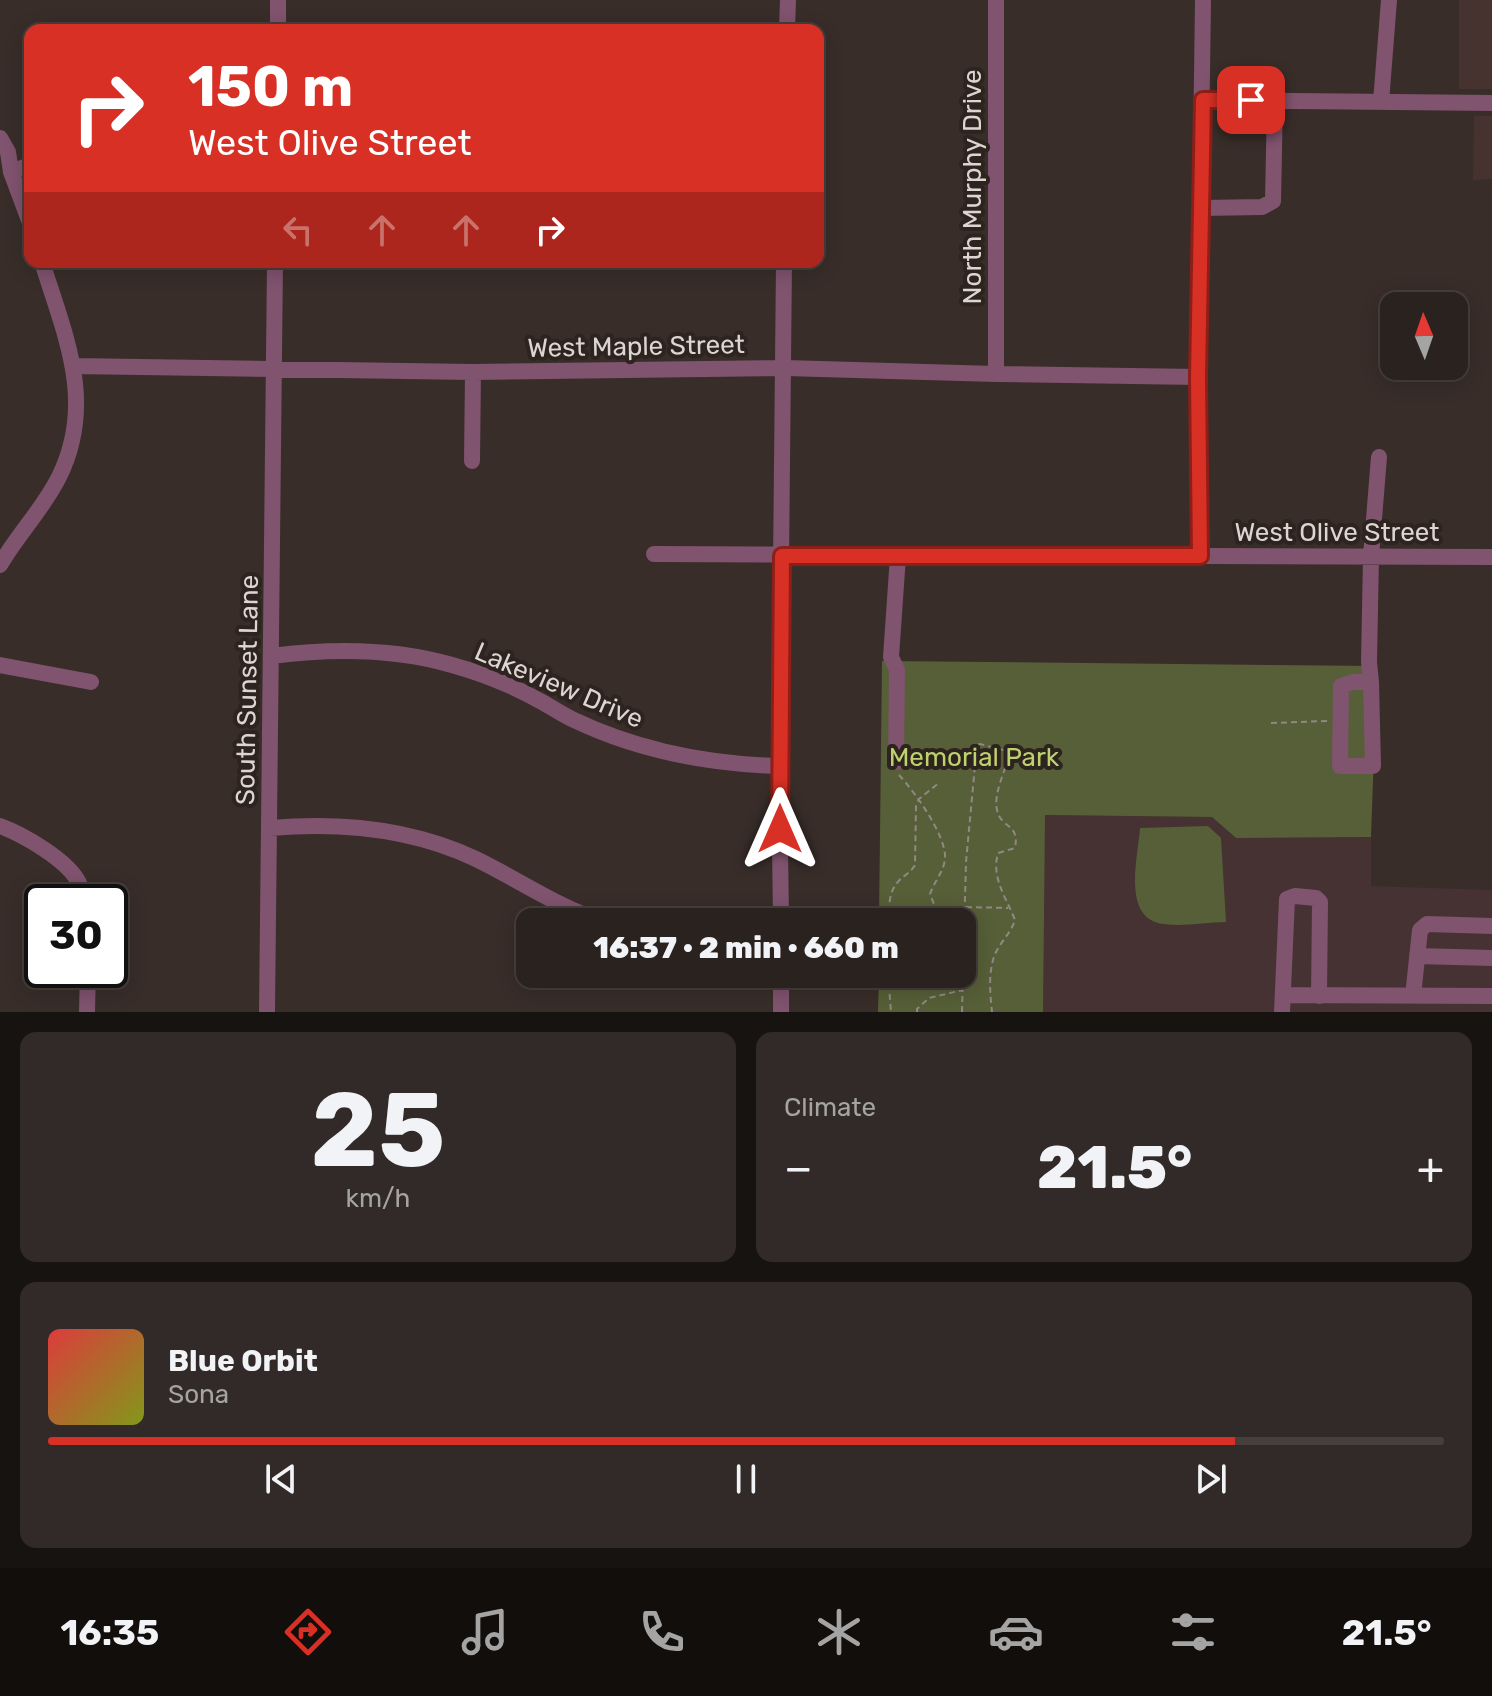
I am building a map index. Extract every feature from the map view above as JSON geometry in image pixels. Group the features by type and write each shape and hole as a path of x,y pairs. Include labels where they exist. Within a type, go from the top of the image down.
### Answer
{"street":[{"path":"278,0 278,24"},
{"path":"787,24 788,0"},
{"name":"North Murphy Drive","path":"996,0 996,374"},
{"path":"1200,556 1198,377 1203,0"},
{"path":"1381,102 1389,0"},
{"path":"1203,100 1492,103"},
{"path":"1201,208 1262,207 1273,201 1275,100"},
{"path":"0,138 8,152 6,168 24,209"},
{"path":"0,565 46,500 68,455 77,412 74,366 44,268"},
{"name":"South Sunset Lane","path":"267,1012 275,268"},
{"path":"781,908 779,766 784,268"},
{"name":"West Maple Street","path":"74,366 473,372 785,368 1198,377"},
{"path":"472,461 473,372"},
{"path":"1371,682 1341,686 1340,766 1373,766 1371,682 1369,662 1371,556 1379,457"},
{"name":"West Olive Street","path":"654,554 1492,557"},
{"path":"896,762 897,670 891,657 898,556"},
{"name":"Lakeview Drive","path":"272,656 344,650 415,657 484,675 571,719 641,746 707,761 779,766"},
{"path":"0,665 91,682"},
{"path":"270,828 336,825 408,836 471,857 569,908"},
{"path":"0,826 30,840 68,870 79,884"},
{"path":"1319,996 1320,902 1316,898 1295,896 1287,899 1283,1004 1319,996 1492,996"},
{"path":"1413,996 1420,930 1427,924 1492,926"},
{"path":"1417,956 1492,958"},
{"path":"87,1012 88,988"},
{"path":"781,988 781,1012"}],"path":[{"path":"1271,723 1340,721"},
{"path":"992,1012 990,981 995,955 1015,920 1010,908 996,878 995,864 998,853 1015,848 1017,838 1013,828 1000,819 995,805 1011,752 977,744 965,907 1010,908"},
{"path":"896,762 892,767 919,799 945,854 945,863 930,894 938,908"},
{"path":"890,908 891,894 897,882 915,865 916,806 919,799 940,782"},
{"path":"889,988 891,1012"},
{"path":"917,1012 929,998 964,990 962,1012"}],"shaded area":[{"path":"1459,0 1492,0 1492,89 1459,89"},
{"path":"1474,116 1492,116 1492,179 1473,180"},
{"path":"1044,815 1212,817 1236,838 1371,837 1371,886 1492,890 1492,1012 1043,1012"}],"green space":[{"name":"Memorial Park","path":"882,661 1377,666 1371,837 1236,838 1212,817 1045,815 1043,1012 878,1012 879,988 976,988 976,908 879,908"},
{"path":"1208,826 1221,838 1226,922 1171,925 1151,920 1142,911 1135,885 1140,828"}],"route":[{"path":"780,829 782,556 1200,556 1198,377 1203,100 1251,100"}]}
